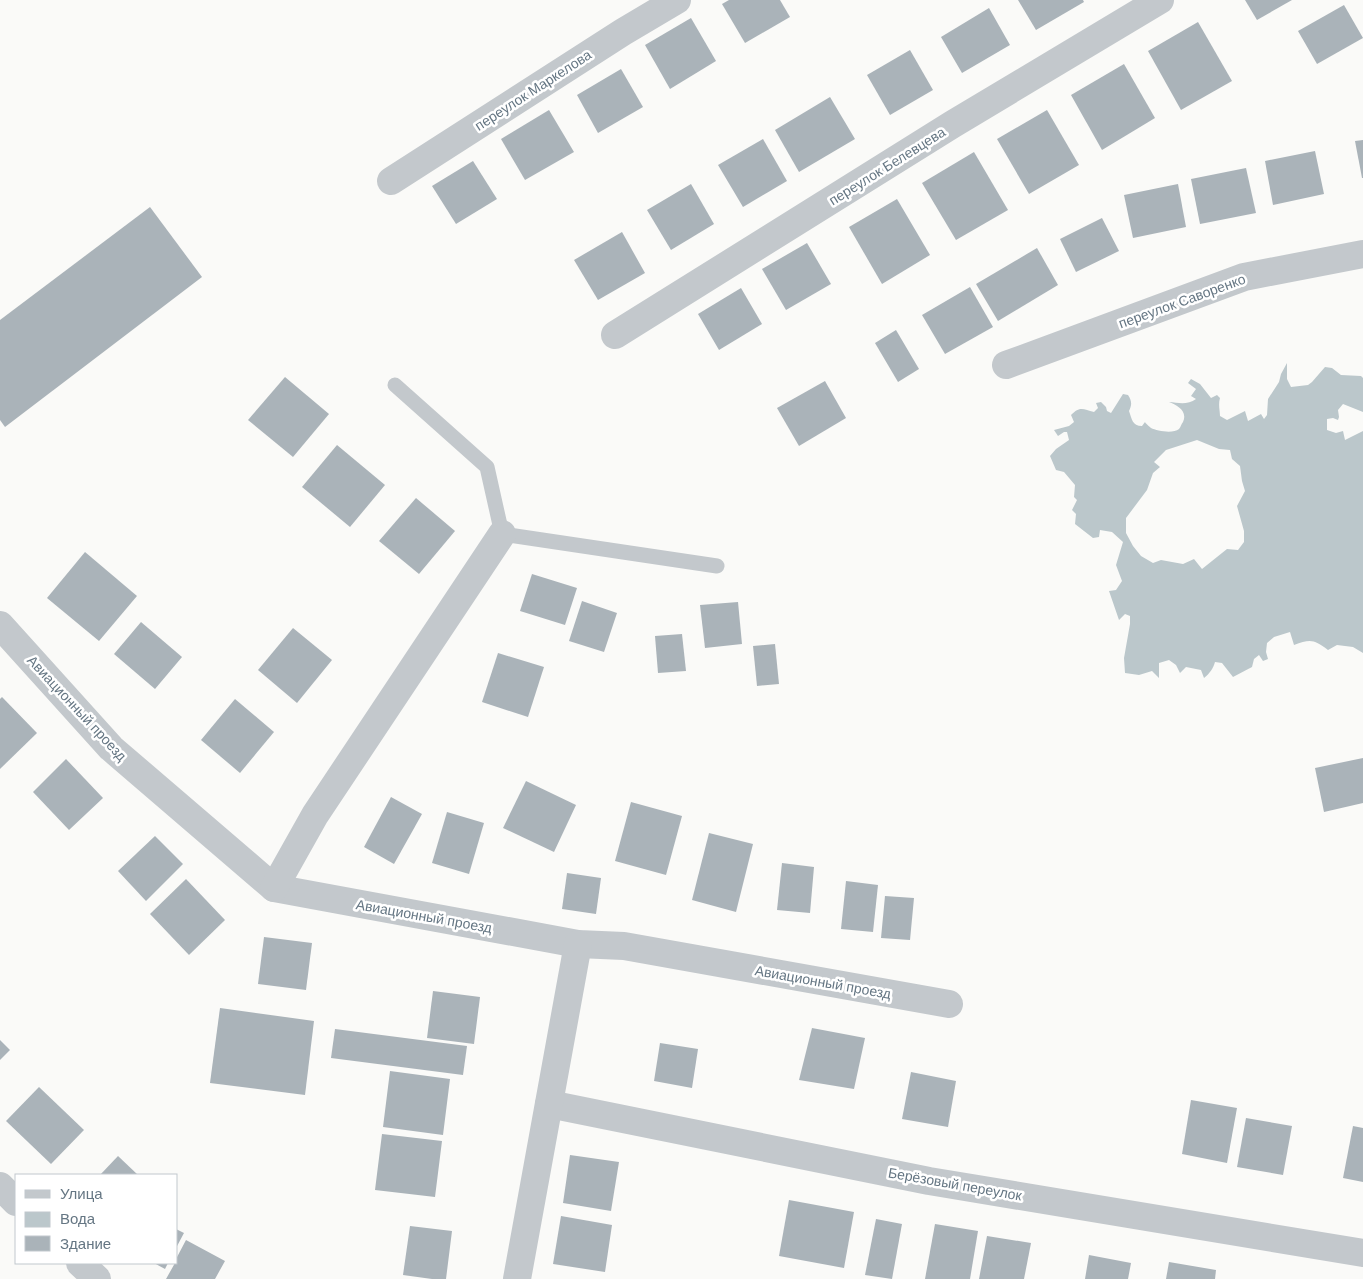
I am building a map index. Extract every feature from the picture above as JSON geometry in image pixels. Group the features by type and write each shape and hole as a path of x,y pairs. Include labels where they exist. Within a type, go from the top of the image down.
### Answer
{"street":[{"name":"переулок Маркелова","path":"391,181 623,32 677,0"},
{"name":"переулок Белевцева","path":"615,335 953,124 1160,0"},
{"name":"переулок Саворенко","path":"1006,365 1244,277 1363,254"},
{"path":"274,888 315,815 502,534"},
{"name":"Авиационный проезд","path":"0,625 111,748 274,888 578,944 624,946 949,1004"},
{"path":"517,1279 578,944"},
{"name":"Берёзовый переулок","path":"549,1104 930,1181 1363,1253"},
{"path":"0,1186 15,1201"},
{"path":"81,1264 97,1279"}],"lane":[{"path":"394,385 487,467 502,534 717,566"}],"water":[{"path":"1287,363 1287,379 1291,387 1308,385 1325,367 1332,368 1341,375 1361,376 1363,378 1363,412 1343,404 1338,410 1338,420 1333,418 1327,419 1327,430 1336,433 1343,431 1345,440 1363,431 1363,653 1353,647 1337,645 1328,650 1312,641 1294,645 1290,632 1274,637 1267,643 1266,652 1268,659 1263,661 1259,655 1254,659 1252,667 1233,677 1222,663 1215,662 1211,671 1204,678 1201,670 1186,667 1180,673 1176,665 1169,660 1159,663 1159,678 1152,671 1139,675 1125,673 1124,658 1130,616 1125,614 1119,620 1109,591 1116,590 1122,581 1116,565 1123,542 1112,532 1100,530 1099,537 1093,538 1075,524 1076,514 1072,510 1077,500 1074,497 1075,485 1064,472 1056,470 1050,456 1069,440 1067,432 1058,436 1054,430 1069,426 1074,422 1071,415 1077,410 1082,409 1094,412 1098,408 1096,403 1101,402 1107,411 1111,413 1123,394 1128,395 1130,399 1129,411 1136,425 1142,426 1145,422 1151,428 1157,430 1176,431 1183,422 1184,415 1178,407 1169,402 1187,403 1196,399 1191,396 1196,389 1188,383 1191,379 1200,384 1211,398 1217,395 1220,398 1220,416 1227,420 1245,411 1248,421 1261,414 1264,419 1267,415 1268,399 1279,382","holes":["1197,440 1219,449 1230,450 1232,459 1240,466 1245,491 1237,506 1244,531 1244,542 1238,550 1227,549 1202,569 1194,559 1183,564 1161,560 1153,563 1141,556 1126,533 1126,518 1147,490 1153,473 1160,467 1154,462 1166,450"]}],"building":[{"path":"729,0 780,0 790,17 745,43 722,4"},
{"path":"1018,0 1083,0 1084,2 1036,30"},
{"path":"1245,0 1292,0 1257,20"},
{"path":"1344,5 1363,38 1317,64 1298,31"},
{"path":"989,8 1010,45 962,73 941,37"},
{"path":"691,18 716,61 670,89 645,45"},
{"path":"1198,22 1232,81 1181,110 1148,51"},
{"path":"910,50 933,90 890,115 867,75"},
{"path":"1124,64 1155,118 1102,150 1071,95"},
{"path":"621,69 643,107 598,133 577,95"},
{"path":"830,97 855,139 799,172 775,130"},
{"path":"549,110 574,152 525,180 501,139"},
{"path":"1047,110 1079,165 1029,194 997,139"},
{"path":"763,139 787,181 743,207 718,165"},
{"path":"1363,140 1363,178 1362,178 1355,141"},
{"path":"1315,151 1324,194 1273,205 1265,161"},
{"path":"974,152 1008,210 956,240 922,183"},
{"path":"473,161 497,199 456,224 432,186"},
{"path":"1246,168 1256,213 1200,224 1191,179"},
{"path":"691,184 714,224 671,250 647,210"},
{"path":"1178,184 1186,227 1133,238 1124,195"},
{"path":"897,199 930,255 882,284 849,227"},
{"path":"150,207 202,277 5,427 0,420 0,320"},
{"path":"1102,218 1119,251 1076,272 1060,239"},
{"path":"622,232 645,273 598,300 574,260"},
{"path":"807,243 831,284 786,310 762,269"},
{"path":"1037,248 1058,285 998,321 976,284"},
{"path":"970,287 993,327 945,354 922,315"},
{"path":"741,288 762,324 719,350 698,314"},
{"path":"896,330 919,369 898,382 875,343"},
{"path":"285,377 329,414 293,457 248,420"},
{"path":"825,381 846,418 799,446 777,408"},
{"path":"337,445 385,485 350,527 302,487"},
{"path":"416,498 455,531 419,574 379,541"},
{"path":"85,552 137,596 99,641 47,598"},
{"path":"532,574 577,588 565,625 520,611"},
{"path":"582,601 617,613 604,652 569,641"},
{"path":"738,602 742,644 705,648 700,605"},
{"path":"141,622 182,657 155,689 114,654"},
{"path":"293,628 332,660 297,703 258,670"},
{"path":"682,634 686,671 658,673 655,636"},
{"path":"775,644 779,684 757,686 753,646"},
{"path":"498,653 544,667 528,717 482,702"},
{"path":"2,697 37,733 0,769 0,699"},
{"path":"235,699 274,732 240,773 201,740"},
{"path":"1363,758 1363,803 1324,812 1315,768"},
{"path":"66,759 103,798 69,830 33,792"},
{"path":"526,781 576,805 554,852 503,828"},
{"path":"391,797 422,814 394,864 364,847"},
{"path":"631,802 682,816 666,875 615,861"},
{"path":"447,812 484,823 469,874 432,863"},
{"path":"709,833 753,844 736,912 692,900"},
{"path":"155,836 183,864 146,901 118,871"},
{"path":"782,863 814,867 810,913 777,910"},
{"path":"567,873 601,878 596,914 562,909"},
{"path":"186,879 225,920 189,955 150,914"},
{"path":"846,881 878,885 873,932 841,929"},
{"path":"885,896 914,898 910,940 881,938"},
{"path":"264,937 312,943 306,990 258,984"},
{"path":"433,991 480,997 474,1044 427,1038"},
{"path":"220,1008 314,1021 305,1095 210,1083"},
{"path":"812,1028 865,1038 854,1089 799,1080"},
{"path":"335,1029 467,1046 463,1075 331,1058"},
{"path":"0,1040 10,1050 0,1060"},
{"path":"660,1043 698,1049 692,1088 654,1081"},
{"path":"390,1071 450,1079 443,1135 383,1127"},
{"path":"911,1072 956,1081 948,1127 902,1119"},
{"path":"39,1087 84,1130 51,1164 6,1121"},
{"path":"1191,1100 1237,1108 1227,1163 1182,1154"},
{"path":"1246,1118 1292,1126 1283,1175 1237,1167"},
{"path":"1353,1126 1363,1128 1363,1182 1343,1178"},
{"path":"382,1134 442,1141 435,1197 375,1190"},
{"path":"570,1155 619,1162 611,1211 563,1203"},
{"path":"118,1156 137,1174 101,1174"},
{"path":"789,1200 854,1212 844,1268 779,1256"},
{"path":"561,1216 612,1225 605,1272 553,1264"},
{"path":"876,1219 902,1224 892,1279 865,1275"},
{"path":"935,1224 978,1231 970,1279 925,1279"},
{"path":"410,1226 452,1231 446,1279 403,1275"},
{"path":"178,1230 184,1233 178,1244"},
{"path":"987,1236 1031,1243 1024,1279 979,1279"},
{"path":"186,1240 225,1261 215,1279 166,1279 174,1264 178,1264 178,1255"},
{"path":"1089,1255 1131,1263 1128,1279 1085,1279"},
{"path":"1169,1262 1216,1270 1215,1279 1166,1279"},
{"path":"156,1264 168,1264 165,1269"}]}
